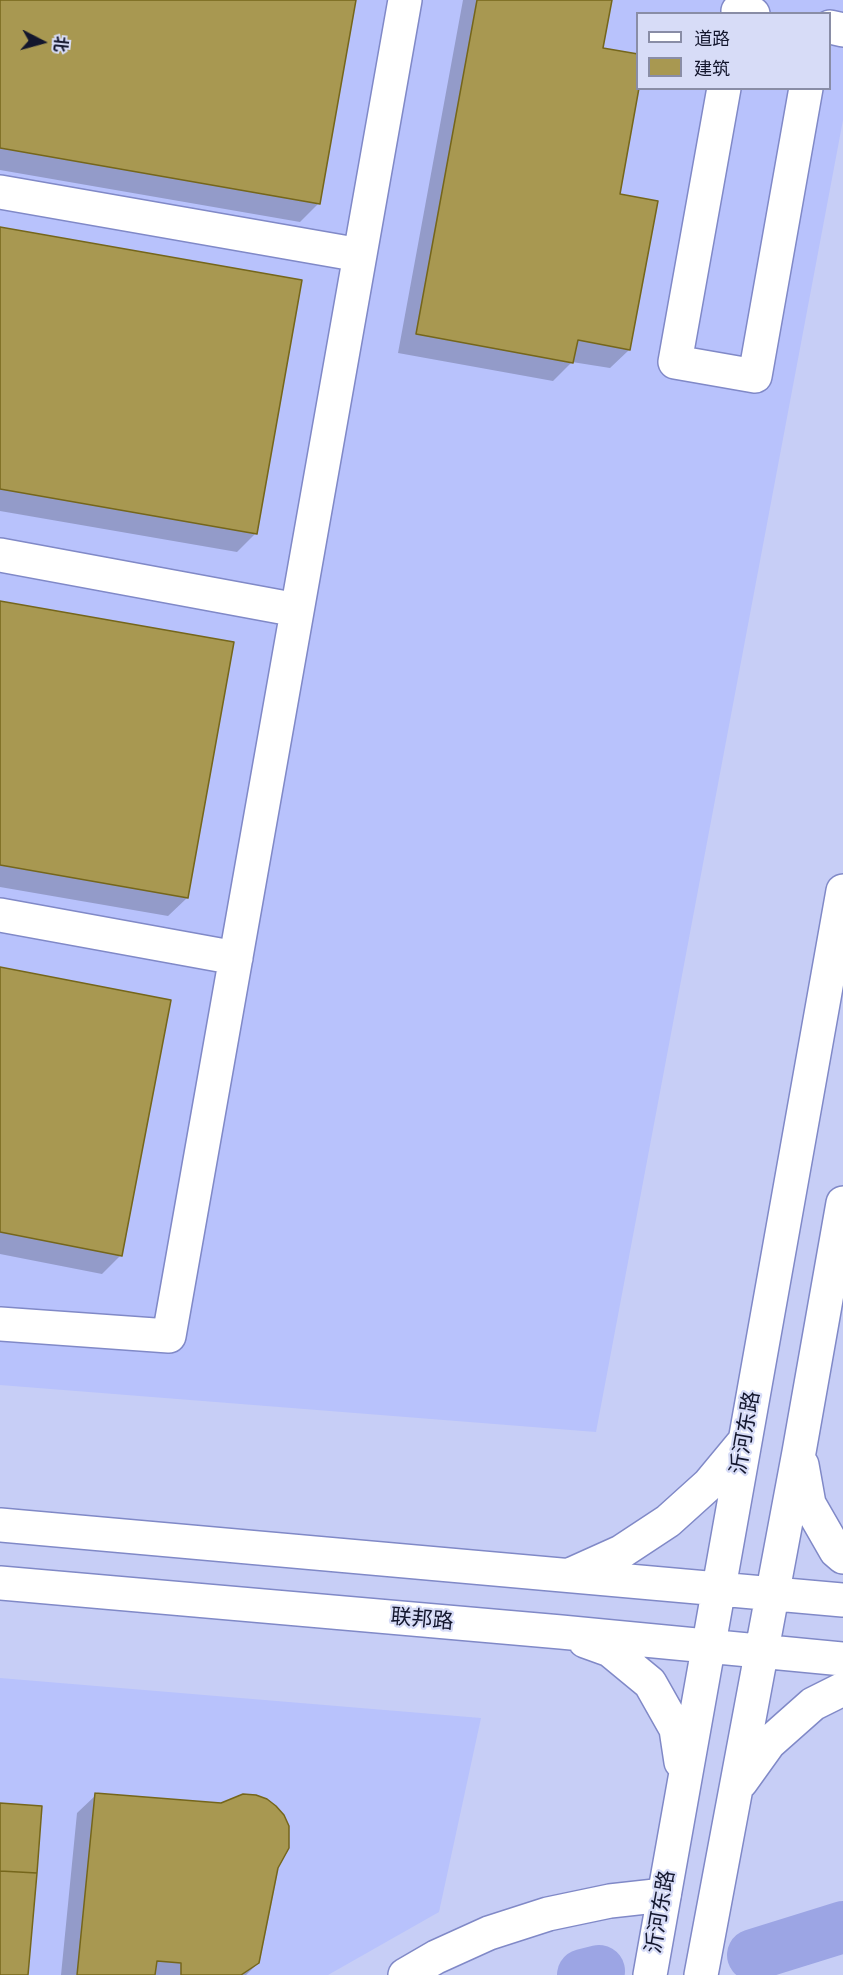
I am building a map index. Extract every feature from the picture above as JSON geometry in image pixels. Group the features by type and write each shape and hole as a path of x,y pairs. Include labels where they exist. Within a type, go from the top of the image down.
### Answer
{"main road":[{"path":"0,1324 169,1336 405,0"},
{"path":"724,90 675,362 755,376 806,90"},
{"path":"0,192 360,255"},
{"path":"0,555 297,610"},
{"name":"沂河东路","path":"650,1975 843,891"},
{"path":"0,915 236,958"},
{"path":"701,1975 843,1203"},
{"path":"571,1575 621,1552 668,1521 709,1484 744,1441"},
{"path":"799,1452 809,1504 836,1551 843,1557"},
{"path":"0,1525 843,1600"},
{"name":"联邦路","path":"0,1583 843,1659"},
{"path":"561,1632 610,1650 650,1683 676,1728 684,1780"},
{"path":"735,1791 768,1743 813,1704 843,1689"},
{"path":"405,1975 436,1957 489,1933 548,1914 610,1901 664,1895"}],"shaded area":[{"path":"0,0 843,0 843,120 596,1432 0,1385"},
{"path":"0,1678 481,1718 439,1912 328,1975 0,1975"}],"building":[{"path":"0,0 356,0 320,204 0,148"},
{"path":"477,0 612,0 603,48 636,54 636,90 639,90 620,194 658,201 630,350 578,340 573,363 416,334"},
{"path":"0,227 302,280 257,534 0,489"},
{"path":"0,601 234,642 188,898 0,865"},
{"path":"0,967 171,1000 122,1256 0,1232"},
{"path":"95,1793 221,1803 243,1794 267,1799 276,1806 284,1815 289,1826 289,1848 278,1868 259,1963 241,1975 181,1975 181,1963 157,1961 155,1975 77,1975"},
{"path":"0,1803 42,1806 37,1873 0,1871"},
{"path":"0,1871 37,1873 28,1975 0,1975"}],"waterway":[{"path":"753,1955 843,1927"},
{"path":"583,1975 599,1971"}]}
